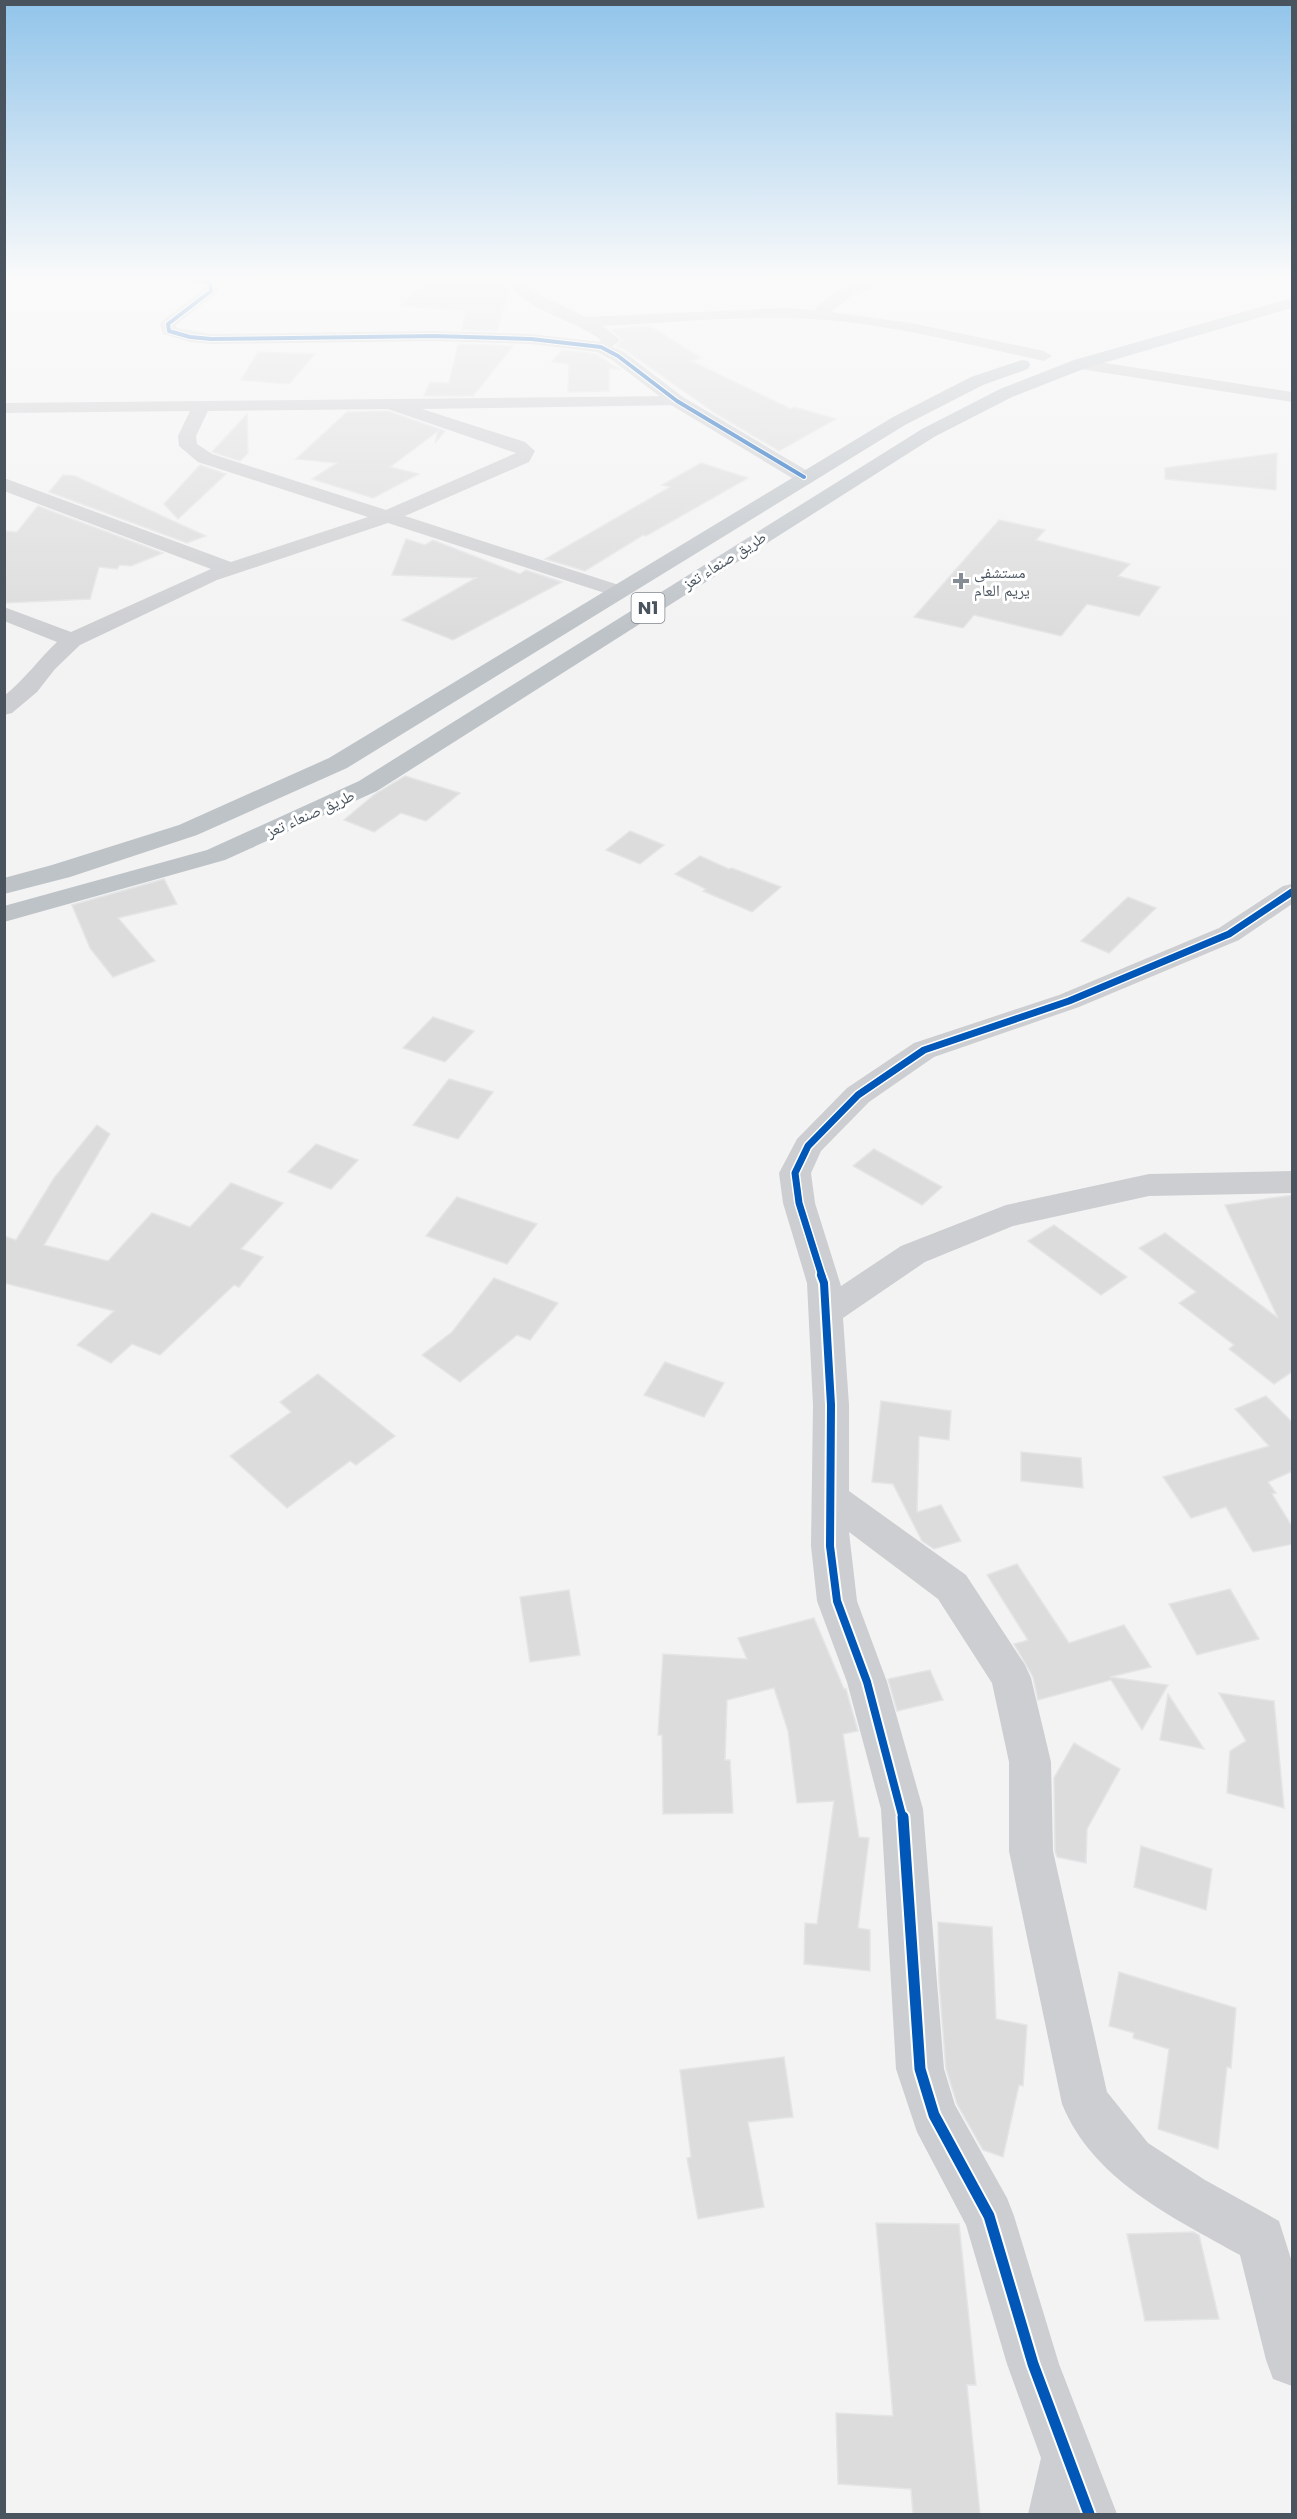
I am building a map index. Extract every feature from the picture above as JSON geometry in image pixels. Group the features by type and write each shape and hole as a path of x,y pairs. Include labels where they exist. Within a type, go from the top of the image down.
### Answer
{"highway":[{"name":"طريق صنعاء تعز","path":"4,885 60,872 188,830 338,763 804,477 899,421 945,398"},
{"name":"طريق صنعاء تعز","path":"4,914 216,855 368,786 928,433 997,398"},
{"path":"804,477 838,490"}],"street":[{"path":"672,398 804,477"},
{"path":"4,408 677,401"},
{"path":"4,708 29,687 47,664 72,640 230,569 387,517 522,458 526,452 518,446 389,404"},
{"path":"202,406 187,436 188,446 205,458 618,591"},
{"path":"4,484 230,569"},
{"path":"4,613 72,640"},
{"path":"1089,2514 1033,2364 989,2216 934,2115 920,2069 902,1809 867,1682 837,1601 830,1546 831,1405 824,1283 799,1203 795,1173 808,1146 858,1095 924,1050 1069,1001 1229,934 1293,892"},
{"path":"826,1313 913,1254 1006,1216 1149,1185 1293,1182"},
{"path":"830,1497 952,1587 1011,1678 1030,1762 1031,1851 1086,2104 1131,2160 1187,2198 1261,2239 1293,2360"},
{"path":"1056,2514 1068,2458"}],"building":[{"path":"693,398 767,398 791,409 794,407 836,419 779,451"},
{"path":"388,411 445,431 435,443 438,431 390,467 419,474 373,498 312,479 337,463 296,459 347,412"},
{"path":"247,414 248,453 240,461 212,452"},
{"path":"1277,453 1276,490 1165,479 1165,468"},
{"path":"701,463 748,478 646,536 643,535 585,571 545,559 670,487 662,485"},
{"path":"200,465 226,474 178,519 164,504"},
{"path":"63,475 75,476 206,536 187,543 49,492"},
{"path":"38,506 163,553 131,566 120,565 117,569 99,567 90,599 4,603 4,531 17,532"},
{"path":"999,520 1045,530 1036,540 1130,564 1118,576 1160,587 1139,616 1087,604 1061,636 974,615 963,628 914,617"},
{"path":"406,539 425,545 433,540 520,574 526,570 562,582 453,640 402,620 476,578 392,575"},
{"path":"405,776 460,793 426,821 401,813 374,832 344,820 375,794"},
{"path":"630,831 664,845 640,864 606,850"},
{"path":"700,856 781,887 752,912 703,891 706,889 675,874"},
{"path":"164,879 177,904 118,918 155,961 113,977 90,948 72,905"},
{"path":"1128,897 1156,908 1109,953 1081,941"},
{"path":"433,1017 474,1031 445,1062 403,1048"},
{"path":"449,1079 493,1092 458,1139 413,1125"},
{"path":"97,1125 110,1134 44,1245 108,1261 152,1213 190,1227 231,1183 283,1203 241,1249 263,1257 239,1287 234,1285 160,1355 132,1344 111,1363 77,1345 114,1311 4,1283 4,1236 16,1240 54,1178"},
{"path":"316,1144 358,1160 331,1189 288,1172"},
{"path":"874,1149 942,1187 922,1205 853,1166"},
{"path":"1293,1195 1293,1371 1274,1384 1229,1349 1234,1345 1179,1303 1196,1292 1139,1248 1165,1233 1278,1318 1225,1205"},
{"path":"457,1197 537,1224 507,1264 426,1236"},
{"path":"1054,1225 1127,1277 1101,1295 1028,1241"},
{"path":"494,1278 558,1303 530,1340 517,1335 460,1382 422,1355 452,1332"},
{"path":"665,1362 724,1383 704,1417 644,1395"},
{"path":"318,1374 395,1436 356,1465 350,1461 287,1508 230,1456 291,1412 280,1402"},
{"path":"1266,1396 1293,1423 1293,1471 1268,1482 1276,1493 1272,1494 1293,1528 1293,1544 1253,1552 1226,1507 1191,1518 1163,1477 1269,1446 1235,1409"},
{"path":"881,1401 951,1411 949,1440 919,1436 917,1512 941,1505 961,1541 934,1549 922,1541 893,1484 872,1482"},
{"path":"1021,1452 1081,1458 1083,1488 1021,1481"},
{"path":"1017,1564 1069,1643 1124,1625 1151,1667 1110,1677 1168,1685 1142,1730 1111,1680 1038,1700 1033,1677 1014,1644 1028,1640 987,1575"},
{"path":"1230,1589 1259,1639 1197,1655 1169,1604"},
{"path":"569,1590 580,1655 530,1662 520,1597"},
{"path":"814,1618 844,1689 846,1689 858,1731 843,1734 859,1837 869,1838 858,1928 870,1930 870,1971 804,1964 805,1923 817,1924 834,1801 797,1803 788,1731 774,1688 727,1700 725,1760 730,1760 733,1813 663,1814 662,1735 658,1735 663,1654 747,1659 738,1638"},
{"path":"930,1670 943,1700 897,1711 888,1679"},
{"path":"1219,1693 1274,1701 1284,1808 1227,1793 1230,1751 1246,1741"},
{"path":"1168,1694 1204,1749 1160,1740"},
{"path":"1074,1743 1120,1769 1087,1829 1086,1863 1057,1857 1055,1851 1054,1778"},
{"path":"1141,1846 1212,1869 1206,1910 1134,1887"},
{"path":"938,1922 992,1927 996,2019 1027,2025 1023,2086 1019,2085 1003,2157 983,2150 957,2104 946,2069 939,1982"},
{"path":"1119,1972 1236,2008 1231,2068 1227,2067 1218,2149 1158,2129 1169,2049 1133,2038 1134,2033 1109,2026"},
{"path":"784,2057 793,2117 748,2122 764,2207 698,2219 687,2158 691,2157 680,2070"},
{"path":"876,2223 959,2224 976,2385 967,2385 980,2514 913,2514 911,2489 838,2484 836,2413 893,2416"},
{"path":"1193,2232 1199,2235 1219,2319 1145,2321 1127,2234"}],"cycle path":[{"path":"672,398 804,477"},
{"path":"1089,2514 1033,2364 989,2216 934,2115 920,2069 902,1809 867,1682 837,1601 830,1546 831,1405 824,1283 799,1203 795,1173 808,1146 858,1095 924,1050 1069,1001 1229,934 1292,892"}],"place":[{"name":"مستشفى يريم العام","path":"961,581"}]}
